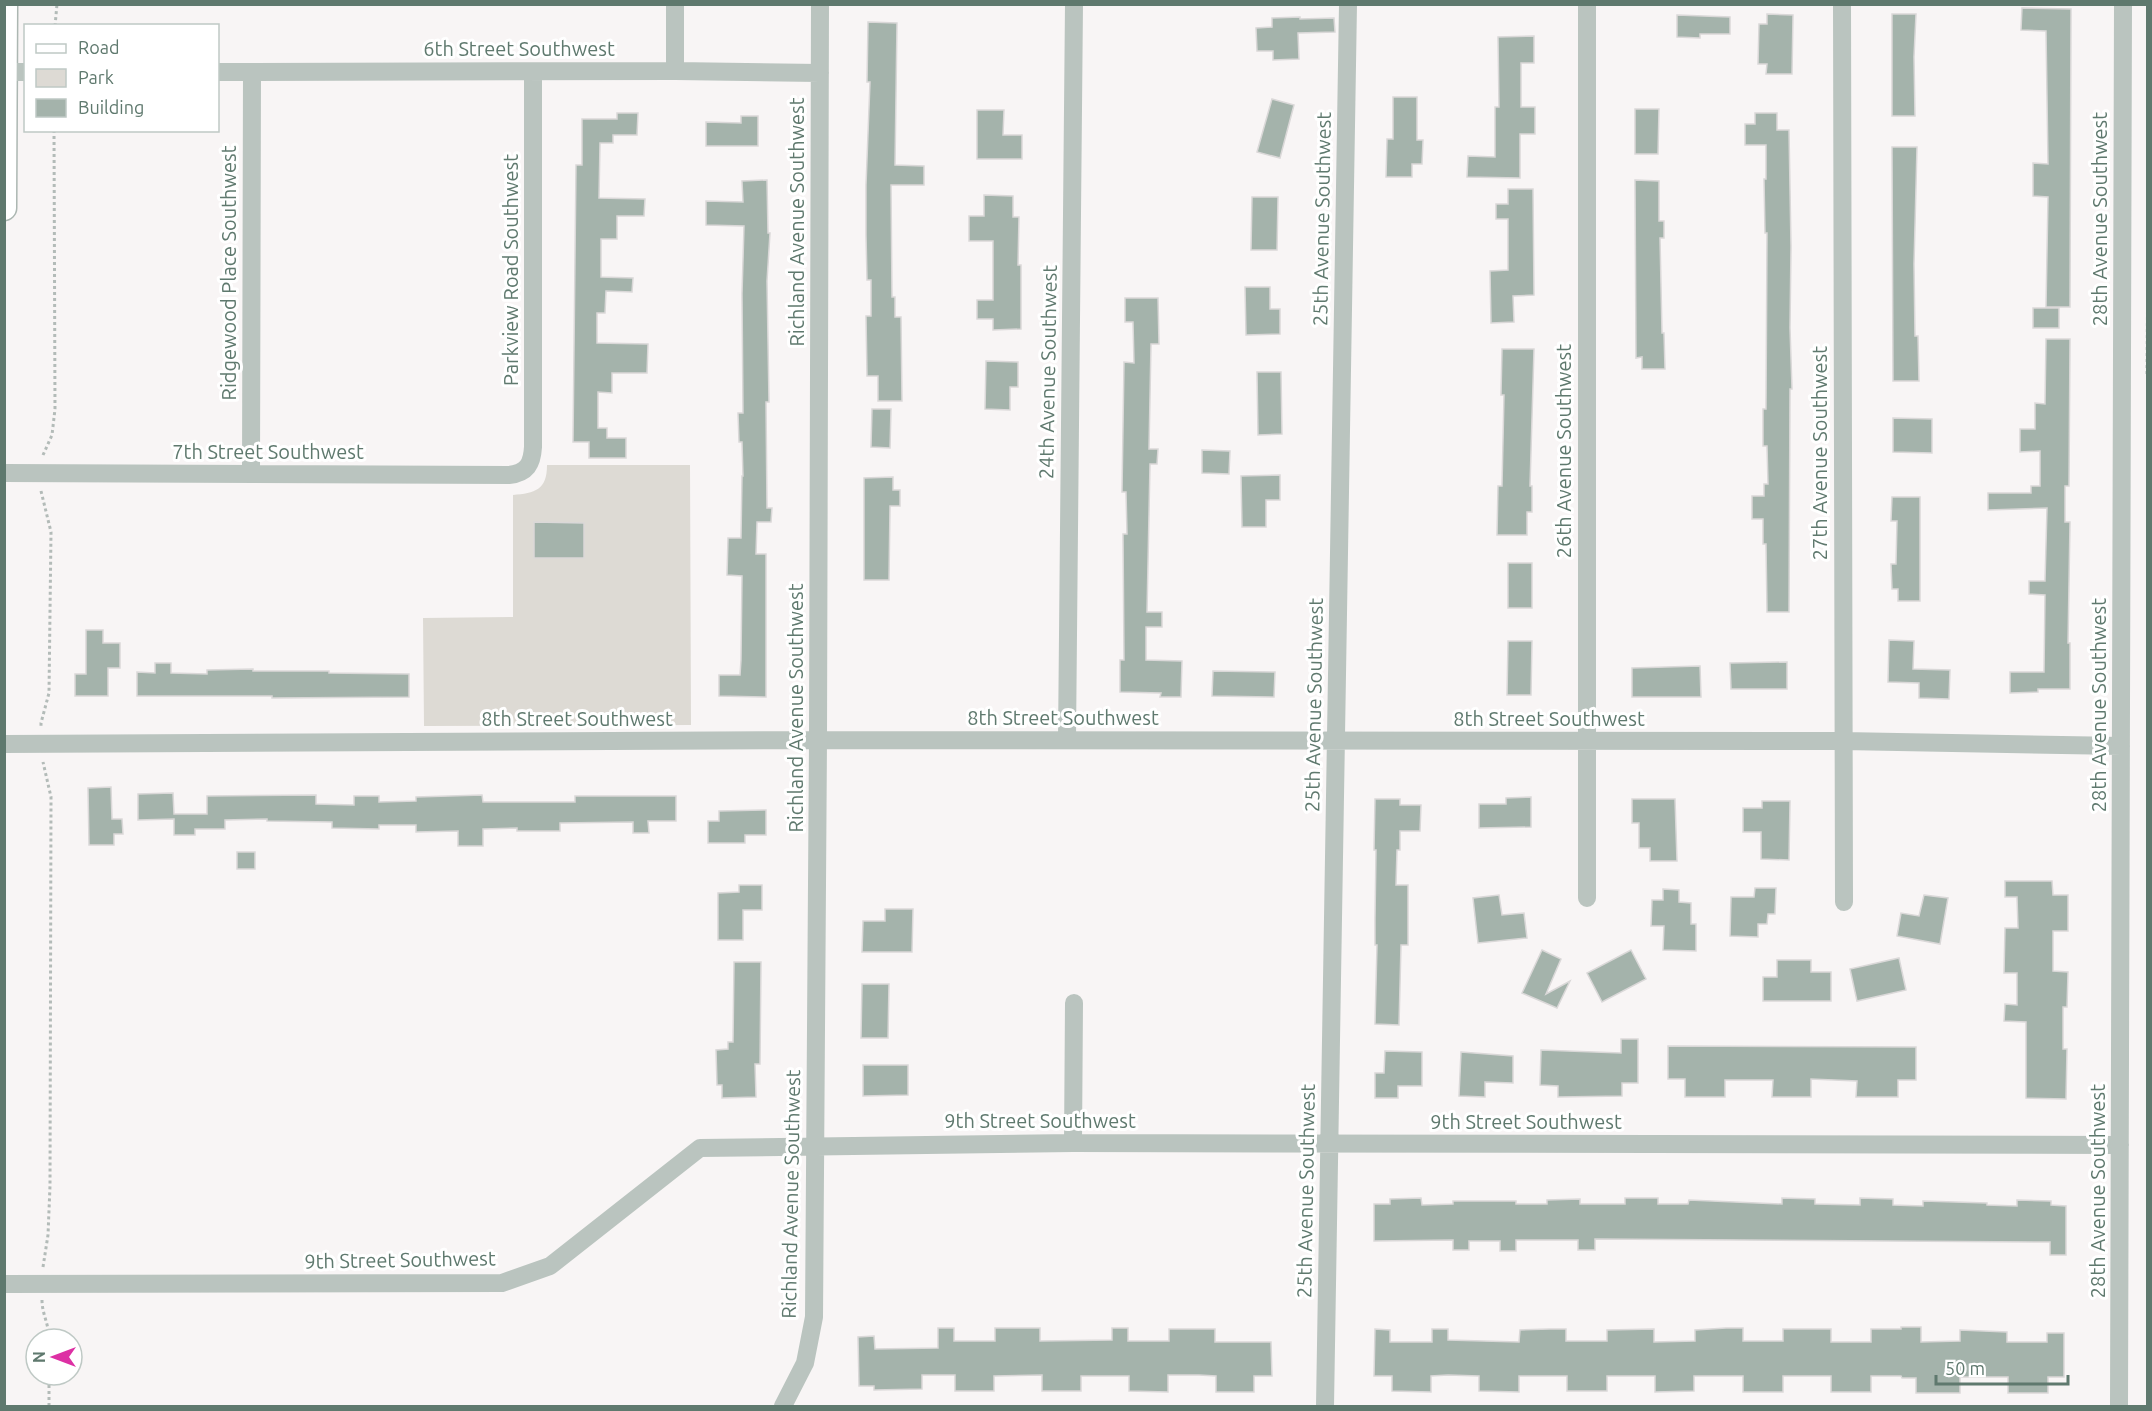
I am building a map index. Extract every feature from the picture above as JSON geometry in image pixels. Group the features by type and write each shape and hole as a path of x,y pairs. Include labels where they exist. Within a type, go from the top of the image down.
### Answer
{"main road":[{"path":"4,208 5,4"}],"street":[{"path":"675,4 675,71"},
{"name":"Richland Avenue Southwest","path":"783,1407 805,1363 814,1317 820,4"},
{"name":"24th Avenue Southwest","path":"1067,740 1074,4"},
{"name":"25th Avenue Southwest","path":"1325,1407 1348,4"},
{"name":"26th Avenue Southwest","path":"1587,4 1587,898"},
{"name":"27th Avenue Southwest","path":"1842,4 1844,902"},
{"name":"28th Avenue Southwest","path":"2119,1407 2123,4"},
{"name":"6th Street Southwest","path":"219,72 675,71 820,74"},
{"path":"5,72 24,72"},
{"name":"Ridgewood Place Southwest","path":"251,474 252,72"},
{"name":"Parkview Road Southwest","path":"528,468 534,447 533,72"},
{"name":"7th Street Southwest","path":"4,473 509,475 524,472 528,468"},
{"name":"8th Street Southwest","path":"4,744 1067,740 1843,741 2121,746"},
{"path":"1073,1143 1074,1003"},
{"name":"9th Street Southwest","path":"4,1284 502,1283 550,1266 700,1148 1073,1143 2120,1145"}],"path":[{"path":"56,24 57,4"},
{"path":"41,459 52,435 55,409 54,132"},
{"path":"2147,374 2148,247"},
{"path":"41,495 51,532 49,693 41,723"},
{"path":"43,1266 48,1235 50,1186 51,821 51,797 44,767"},
{"path":"42,1307 49,1327"},
{"path":"49,1387 49,1407"}],"green space":[{"path":"547,465 690,465 691,725 424,726 423,618 513,617 513,495 538,489 545,480"}],"building":[{"path":"2022,8 2071,9 2070,307 2046,307 2048,197 2033,196 2033,163 2048,164 2046,31 2021,30"},
{"path":"1767,14 1793,15 1792,74 1766,74 1767,64 1758,64 1759,24 1767,24"},
{"path":"1892,14 1916,14 1915,116 1892,116"},
{"path":"1677,15 1730,17 1730,34 1700,34 1700,38 1677,37"},
{"path":"1300,17 1300,19 1334,18 1335,32 1298,33 1299,59 1273,60 1273,51 1257,51 1256,28 1272,27 1272,18"},
{"path":"868,22 897,23 895,165 924,166 924,185 891,185 892,297 895,297 895,317 901,317 902,401 878,401 878,376 867,376 866,316 871,316 871,280 867,280 866,235 870,82 867,82"},
{"path":"1534,36 1534,63 1521,63 1521,107 1535,107 1535,134 1520,134 1520,178 1467,177 1468,156 1495,157 1495,107 1499,107 1498,37"},
{"path":"1393,97 1417,97 1417,140 1423,140 1422,164 1412,164 1412,177 1386,177 1387,139 1393,139"},
{"path":"1272,99 1294,105 1280,158 1257,152"},
{"path":"1635,109 1659,109 1658,154 1635,154"},
{"path":"977,110 1004,110 1003,135 1022,135 1022,159 977,159"},
{"path":"617,113 638,113 637,135 613,135 613,143 600,143 599,198 645,199 644,216 617,216 617,239 601,239 601,277 633,278 632,292 606,291 605,313 597,313 597,343 648,344 647,373 612,373 612,393 598,392 598,428 607,428 607,438 626,438 626,458 589,458 589,442 573,442 576,165 582,165 582,119 617,119"},
{"path":"1755,113 1777,113 1777,130 1789,130 1792,389 1790,389 1789,612 1767,612 1766,544 1763,544 1763,519 1752,519 1752,496 1764,496 1764,484 1768,484 1767,446 1763,446 1763,409 1766,409 1767,233 1765,233 1764,179 1766,179 1766,145 1745,145 1745,124 1755,124"},
{"path":"741,116 758,116 758,146 706,146 706,122 741,123"},
{"path":"1892,147 1917,147 1914,264 1915,336 1918,336 1919,381 1893,381"},
{"path":"767,180 768,233 770,233 767,281 769,402 766,402 767,508 772,508 771,522 757,522 756,554 766,554 766,697 719,696 719,675 740,675 741,660 742,576 727,575 728,538 741,538 743,476 738,413 743,413 744,226 706,225 706,201 743,202 742,181"},
{"path":"1635,180 1659,181 1659,221 1664,221 1664,238 1660,238 1665,369 1642,369 1642,357 1636,358"},
{"path":"1508,189 1533,189 1534,295 1513,296 1514,322 1491,323 1490,271 1508,270 1508,219 1496,219 1496,204 1508,204"},
{"path":"984,195 1013,196 1013,217 1019,217 1018,265 1021,265 1021,329 993,330 993,319 977,319 977,300 993,300 993,241 969,241 969,216 984,216"},
{"path":"1252,197 1278,197 1277,250 1251,250"},
{"path":"1245,287 1270,287 1270,309 1280,309 1280,334 1246,335"},
{"path":"1125,298 1158,298 1159,344 1151,344 1149,449 1158,449 1157,464 1150,464 1147,612 1162,612 1162,627 1146,627 1146,660 1182,661 1181,697 1160,697 1161,693 1120,692 1120,660 1124,660 1123,534 1127,534 1126,492 1122,492 1124,362 1134,363 1133,322 1125,322"},
{"path":"2033,308 2059,308 2059,328 2033,328"},
{"path":"2046,339 2070,339 2069,486 2065,486 2065,522 2070,522 2068,643 2070,643 2070,689 2038,689 2038,692 2010,693 2010,672 2044,672 2045,595 2029,594 2029,581 2045,581 2047,508 1988,510 1988,493 2031,493 2031,486 2040,486 2040,451 2020,452 2020,429 2035,429 2035,403 2045,404"},
{"path":"1502,349 1534,349 1530,486 1532,486 1532,512 1527,512 1527,535 1497,535 1498,486 1502,486 1504,395 1501,395"},
{"path":"986,361 1018,362 1018,387 1010,387 1010,410 985,409"},
{"path":"1257,372 1281,372 1282,434 1258,435"},
{"path":"872,409 891,409 890,448 871,447"},
{"path":"1893,418 1932,419 1932,453 1893,452"},
{"path":"1202,450 1230,451 1229,474 1202,473"},
{"path":"1280,475 1280,500 1266,500 1266,527 1242,527 1241,476"},
{"path":"893,477 893,490 900,490 900,506 890,506 889,580 864,580 864,478"},
{"path":"1892,497 1920,497 1920,601 1898,601 1898,589 1892,589 1891,564 1896,564 1897,521 1891,521"},
{"path":"534,522 584,523 584,558 534,558"},
{"path":"1508,563 1532,563 1532,608 1508,608"},
{"path":"86,630 103,630 103,643 120,643 120,668 108,668 108,696 75,696 75,674 86,674"},
{"path":"1889,640 1914,641 1913,669 1950,670 1949,699 1919,698 1919,683 1888,682"},
{"path":"1508,641 1532,641 1531,695 1507,695"},
{"path":"1787,662 1787,689 1731,689 1730,663"},
{"path":"155,663 171,663 171,673 207,674 207,670 253,669 253,671 409,674 409,697 137,696 137,672 155,673"},
{"path":"1700,666 1701,697 1632,697 1632,668"},
{"path":"1213,671 1275,672 1274,697 1212,696"},
{"path":"111,787 112,819 122,819 123,834 114,834 114,845 89,845 88,788"},
{"path":"173,793 174,814 207,814 207,796 316,795 316,804 354,805 354,796 379,796 379,802 416,801 416,797 482,795 483,802 575,802 575,796 676,796 676,821 648,821 649,833 633,833 633,822 560,823 560,831 517,831 517,828 483,829 483,846 458,846 458,831 416,832 416,825 379,825 379,829 332,828 332,822 225,820 225,829 195,829 195,835 174,835 174,819 138,820 138,794"},
{"path":"1531,797 1531,827 1479,828 1479,804 1506,804 1506,798"},
{"path":"1375,799 1400,799 1400,805 1421,805 1420,831 1400,831 1400,850 1397,850 1396,885 1408,885 1408,945 1401,945 1399,1025 1375,1024 1377,945 1375,945"},
{"path":"1632,799 1675,799 1677,861 1650,861 1650,848 1639,848 1639,823 1632,823"},
{"path":"1762,801 1790,801 1789,860 1761,859 1761,832 1743,832 1743,808 1762,808"},
{"path":"766,810 766,835 745,835 745,843 708,843 708,821 719,821 719,811"},
{"path":"237,852 255,852 255,869 237,869"},
{"path":"2005,881 2052,881 2053,895 2068,895 2068,931 2053,931 2053,971 2068,972 2067,1007 2063,1007 2063,1049 2067,1049 2066,1099 2026,1098 2026,1022 2004,1021 2005,1004 2017,1005 2017,973 2004,973 2005,928 2018,928 2017,897 2005,897"},
{"path":"739,885 762,885 762,910 743,910 743,940 718,940 718,893 739,892"},
{"path":"1755,888 1776,888 1775,914 1768,914 1767,924 1758,924 1758,937 1730,936 1731,897 1754,897"},
{"path":"1663,889 1679,890 1679,902 1691,903 1691,924 1696,924 1696,951 1663,950 1664,926 1651,926 1652,900 1663,900"},
{"path":"1499,895 1502,915 1524,913 1527,938 1478,943 1473,898"},
{"path":"1924,895 1948,898 1940,944 1897,936 1901,913 1919,916"},
{"path":"885,909 913,909 912,952 862,952 863,921 885,921"},
{"path":"1542,950 1561,959 1546,994 1570,981 1557,1008 1522,993"},
{"path":"1631,950 1646,979 1602,1002 1587,973"},
{"path":"1899,958 1906,990 1857,1001 1850,969"},
{"path":"1777,960 1811,960 1811,972 1831,972 1831,1001 1763,1001 1763,977 1777,977"},
{"path":"734,962 761,962 760,1064 755,1064 756,1097 722,1098 722,1085 717,1085 716,1050 728,1049 728,1042 733,1042"},
{"path":"862,984 889,984 888,1038 861,1038"},
{"path":"1621,1039 1638,1039 1638,1083 1622,1083 1622,1096 1558,1097 1558,1086 1540,1085 1541,1050 1621,1053"},
{"path":"1668,1046 1916,1047 1916,1080 1898,1080 1898,1097 1856,1097 1857,1081 1811,1079 1811,1097 1772,1097 1773,1080 1725,1080 1725,1097 1685,1097 1685,1079 1668,1079"},
{"path":"1385,1051 1422,1052 1422,1086 1398,1086 1398,1098 1375,1098 1375,1073 1384,1073"},
{"path":"1461,1052 1513,1056 1513,1083 1485,1082 1485,1097 1459,1096"},
{"path":"863,1065 908,1065 908,1095 863,1096"},
{"path":"1421,1198 1422,1205 1453,1204 1453,1201 1516,1201 1516,1204 1547,1204 1547,1200 1580,1199 1580,1204 1625,1204 1625,1198 1658,1198 1658,1204 1688,1204 1689,1200 1782,1204 1782,1198 1815,1199 1815,1204 1860,1205 1860,1198 1893,1199 1893,1205 1923,1206 1923,1201 2017,1206 2017,1200 2051,1201 2051,1205 2066,1206 2066,1255 2050,1255 2050,1242 1595,1239 1595,1250 1578,1250 1578,1240 1516,1240 1516,1251 1500,1251 1500,1241 1469,1241 1469,1250 1453,1250 1453,1240 1374,1241 1374,1204 1390,1204 1390,1199"},
{"path":"1901,1327 1921,1327 1921,1342 1960,1341 1960,1330 2007,1332 2007,1342 2047,1342 2047,1333 2064,1333 2064,1377 2048,1377 2048,1393 2008,1393 2008,1377 1960,1377 1960,1393 1916,1393 1916,1378 1902,1378 1901,1376 1871,1376 1871,1392 1831,1392 1831,1376 1783,1376 1783,1392 1743,1392 1743,1376 1694,1376 1694,1391 1655,1392 1655,1376 1607,1376 1607,1391 1567,1391 1567,1376 1519,1376 1519,1392 1479,1391 1479,1376 1448,1375 1431,1376 1431,1392 1392,1391 1392,1376 1374,1376 1375,1329 1390,1330 1390,1342 1432,1342 1432,1329 1448,1329 1448,1340 1519,1342 1520,1330 1566,1329 1566,1341 1607,1341 1607,1330 1654,1329 1654,1342 1695,1341 1695,1330 1743,1328 1743,1341 1783,1341 1783,1329 1831,1329 1831,1342 1871,1342 1871,1329 1901,1329"},
{"path":"938,1328 954,1328 954,1341 995,1341 995,1328 1040,1328 1040,1341 1112,1340 1112,1328 1128,1328 1128,1341 1169,1341 1169,1329 1215,1329 1215,1342 1271,1342 1272,1376 1254,1376 1254,1392 1216,1392 1216,1376 1199,1375 1168,1375 1168,1392 1129,1391 1129,1376 1081,1376 1081,1391 1042,1391 1042,1375 994,1376 994,1391 955,1391 955,1375 922,1375 922,1389 874,1390 874,1386 859,1386 858,1337 874,1336 875,1349 938,1348"}]}
